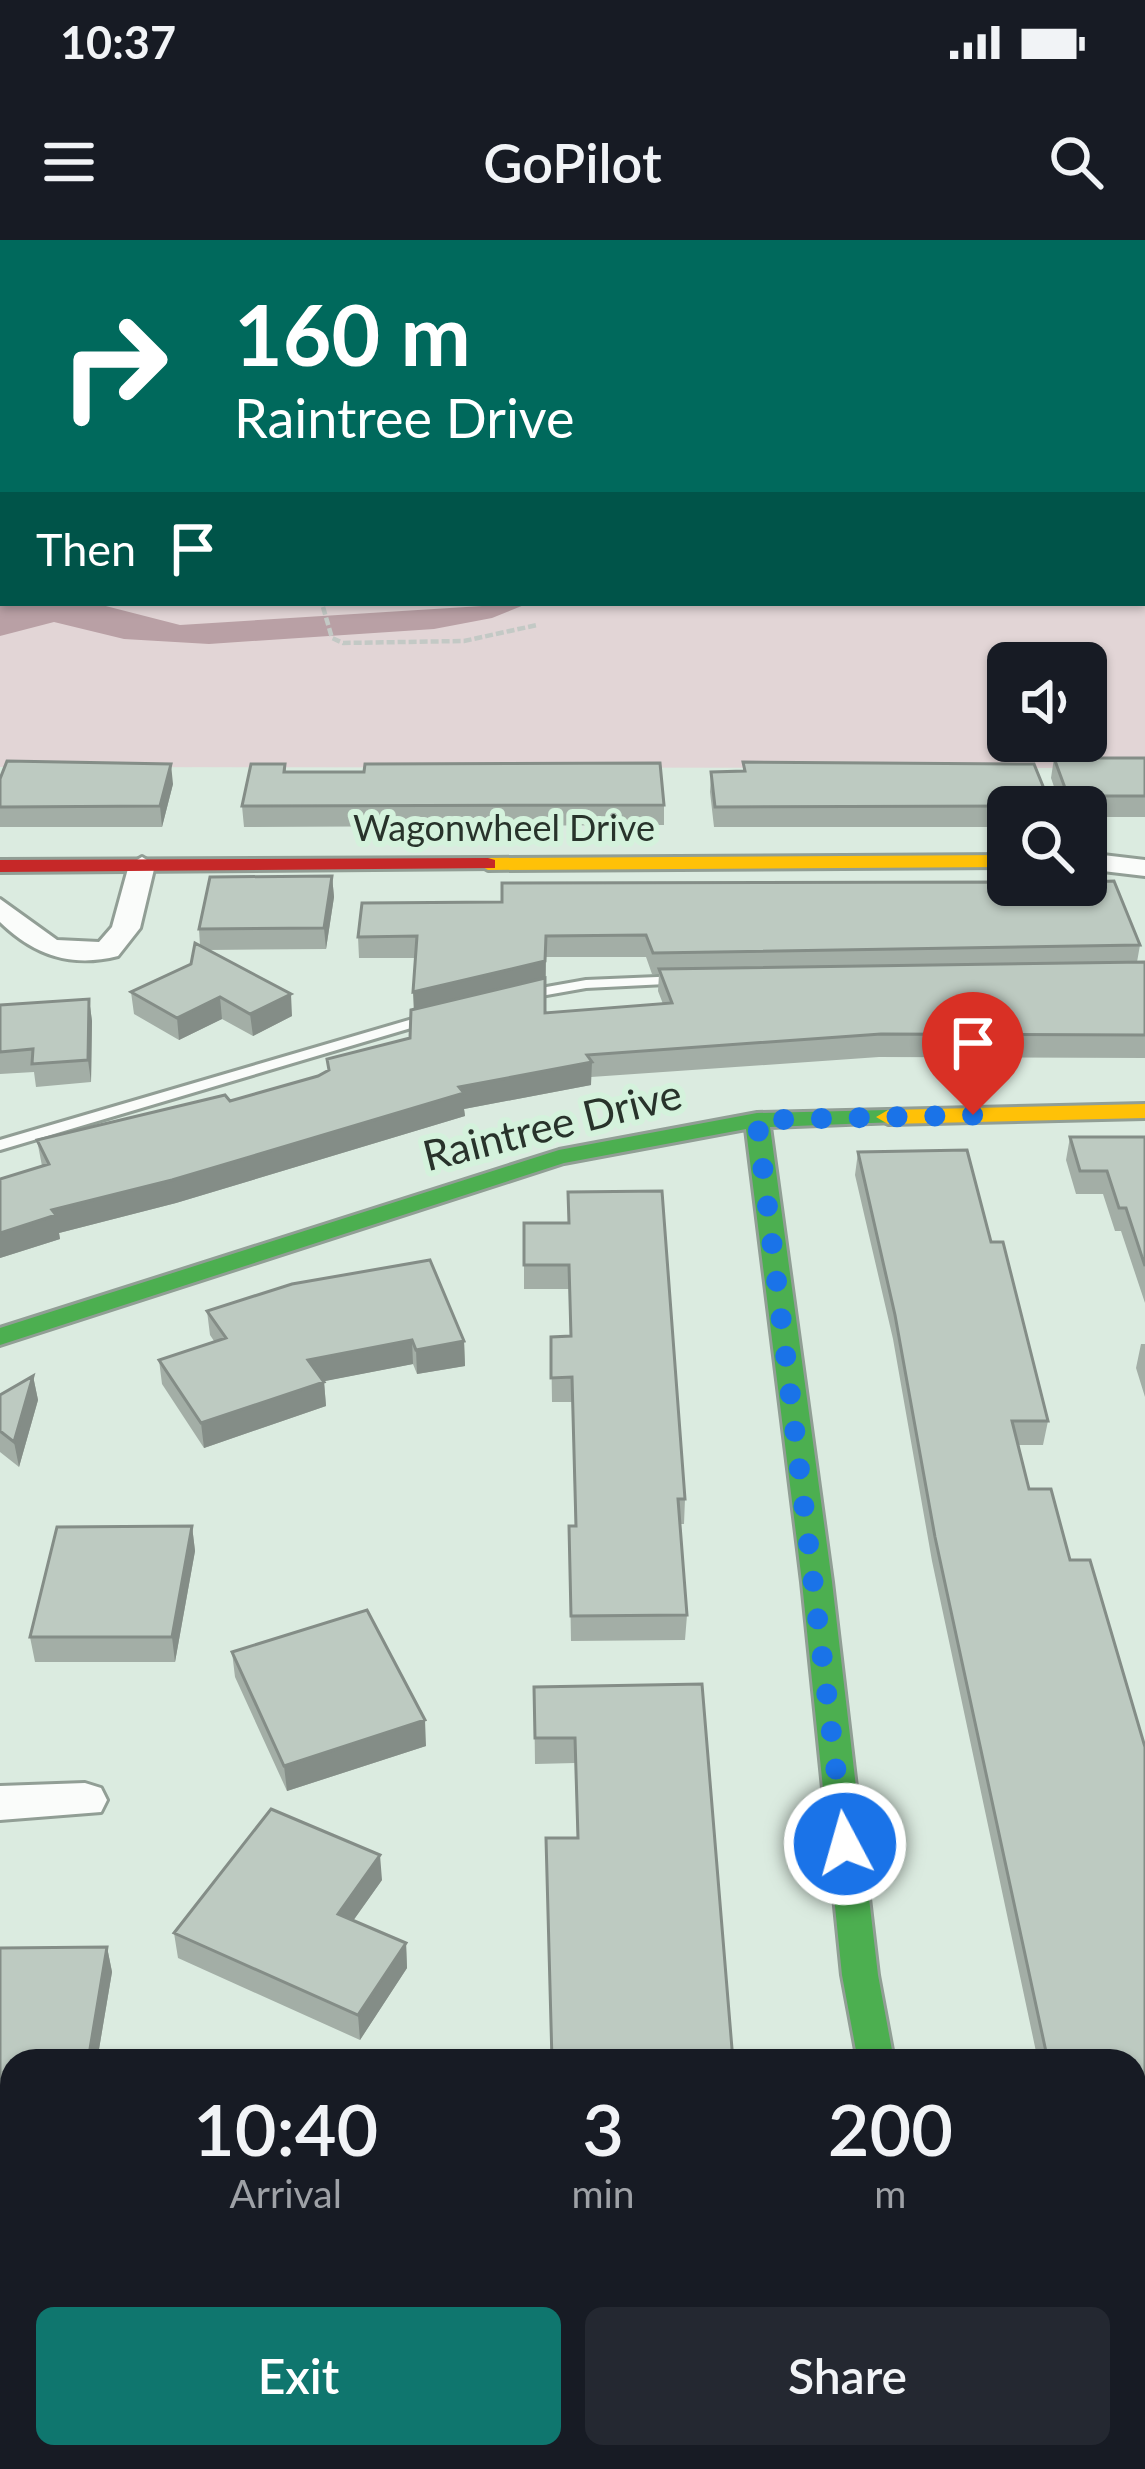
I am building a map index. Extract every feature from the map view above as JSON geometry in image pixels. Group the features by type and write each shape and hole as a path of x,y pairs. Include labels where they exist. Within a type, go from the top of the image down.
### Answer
{"street":[{"name":"Wagonwheel Drive","path":"0,866 987,861"},
{"path":"1107,863 1145,868"},
{"path":"0,907 39,946 70,955 108,950 126,928 142,865"},
{"name":"Raintree Drive","path":"0,1337 504,1172 757,1120 1145,1111"},
{"path":"757,1120 817,1582 860,1975 874,2049"},
{"path":"0,1803 85,1800"}],"lane":[{"path":"508,998 586,985 696,980"},
{"path":"0,1145 445,1014"}],"path":[{"path":"323,607 332,638 343,644 486,638 537,625"}],"shaded area":[{"path":"0,606 1145,606 1145,768 0,767"},
{"path":"0,606 106,606 180,625 522,606 492,618 434,629 209,644 124,639 54,622 0,636"}],"building":[{"path":"1145,758 1145,796 1107,796 1107,786 1064,786 1055,762"},
{"path":"7,761 171,764 160,806 0,807 0,779"},
{"path":"743,762 1034,764 1043,786 987,786 987,806 715,807 711,772 745,771"},
{"path":"660,763 664,805 242,806 251,764 285,764 284,772 364,772 365,764"},
{"path":"332,876 324,928 199,929 210,877"},
{"path":"1107,881 1114,881 1140,945 653,953 646,935 546,936 545,961 413,992 417,936 358,937 362,903 502,902 502,883 987,882 987,906 1107,906"},
{"path":"195,943 291,994 250,1014 220,997 177,1018 131,992 191,964"},
{"path":"1145,962 1145,1035 881,1034 587,1055 592,1062 459,1087 464,1093 172,1180 52,1210 56,1215 0,1233 0,1179 49,1164 37,1140 225,1095 230,1101 318,1076 329,1070 327,1059 410,1038 411,1010 545,978 545,1013 672,1003 659,969"},
{"path":"89,999 88,1060 32,1064 33,1049 0,1052 0,1005"},
{"path":"1070,1137 1145,1137 1145,1266 1126,1208 1119,1208 1107,1171 1080,1171"},
{"path":"967,1150 991,1242 1003,1242 1048,1421 1012,1421 1029,1489 1051,1489 1070,1560 1090,1560 1145,1747 1145,2049 1045,2049 858,1152"},
{"path":"662,1191 685,1499 678,1499 687,1615 571,1616 569,1526 576,1526 572,1377 551,1378 551,1337 571,1336 569,1265 524,1265 524,1223 569,1223 568,1192"},
{"path":"430,1260 464,1341 416,1350 412,1340 308,1360 324,1382 201,1423 159,1360 226,1338 207,1311 292,1284"},
{"path":"33,1376 14,1442 0,1431 0,1395"},
{"path":"192,1526 172,1637 30,1637 57,1527"},
{"path":"367,1610 425,1720 284,1766 232,1652"},
{"path":"702,1684 732,2049 552,2049 546,1838 578,1838 575,1738 535,1738 534,1687"},
{"path":"271,1809 380,1855 338,1914 406,1943 358,2015 174,1933"},
{"path":"107,1947 90,2049 0,2049 0,1948"}],"traffic: fast":[{"path":"0,1337 559,1157 757,1120 888,1117"},
{"path":"757,1120 817,1582 860,1975 874,2049"}],"traffic: slow":[{"path":"488,864 987,861"},
{"path":"888,1117 1145,1111"}],"traffic: jam":[{"path":"0,866 488,864"}],"route":[{"path":"845,1844 817,1582 757,1120 973,1115"}]}
